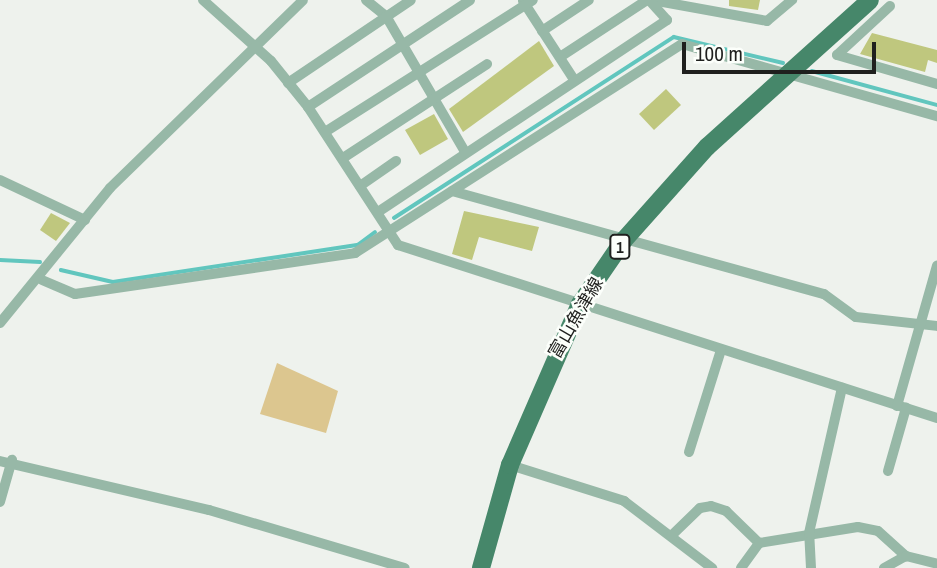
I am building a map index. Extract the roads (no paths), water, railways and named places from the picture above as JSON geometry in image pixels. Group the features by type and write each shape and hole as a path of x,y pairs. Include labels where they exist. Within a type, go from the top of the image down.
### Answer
{"main road":[{"name":"富山魚津線","path":"481,568 510,465 580,304 624,240 707,147 870,0"}],"street":[{"path":"203,0 255,46 308,107 378,212 389,234 427,259 580,304 937,418"},
{"path":"0,323 42,279 85,220 303,0"},
{"path":"366,0 386,16 465,152"},
{"path":"288,83 411,0"},
{"path":"308,107 470,0"},
{"path":"542,31 589,0"},
{"path":"560,57 649,0 767,21 792,0"},
{"path":"378,212 667,20 649,0"},
{"path":"325,132 527,2 542,31 575,81"},
{"path":"837,55 890,6"},
{"path":"42,279 75,294 355,253 389,234 682,44 937,116"},
{"path":"820,45 837,55 937,83"},
{"path":"343,158 487,64"},
{"path":"360,186 396,161"},
{"path":"0,180 85,220"},
{"path":"452,191 824,294 856,317 922,322 937,326"},
{"path":"888,471 937,266"},
{"path":"689,452 721,350"},
{"path":"811,568 809,533 842,388"},
{"path":"0,502 6,460 405,568"},
{"path":"510,465 608,494 671,536 712,568"},
{"path":"671,536 700,508 711,506 726,510 758,543"},
{"path":"741,568 758,543 809,533 878,531 906,556 937,564"},
{"path":"884,568 906,556"}],"waterway":[{"path":"394,218 674,37 783,63"},
{"path":"812,71 937,105"},
{"path":"61,270 113,282 358,245 375,232"},
{"path":"0,260 40,262"}]}
